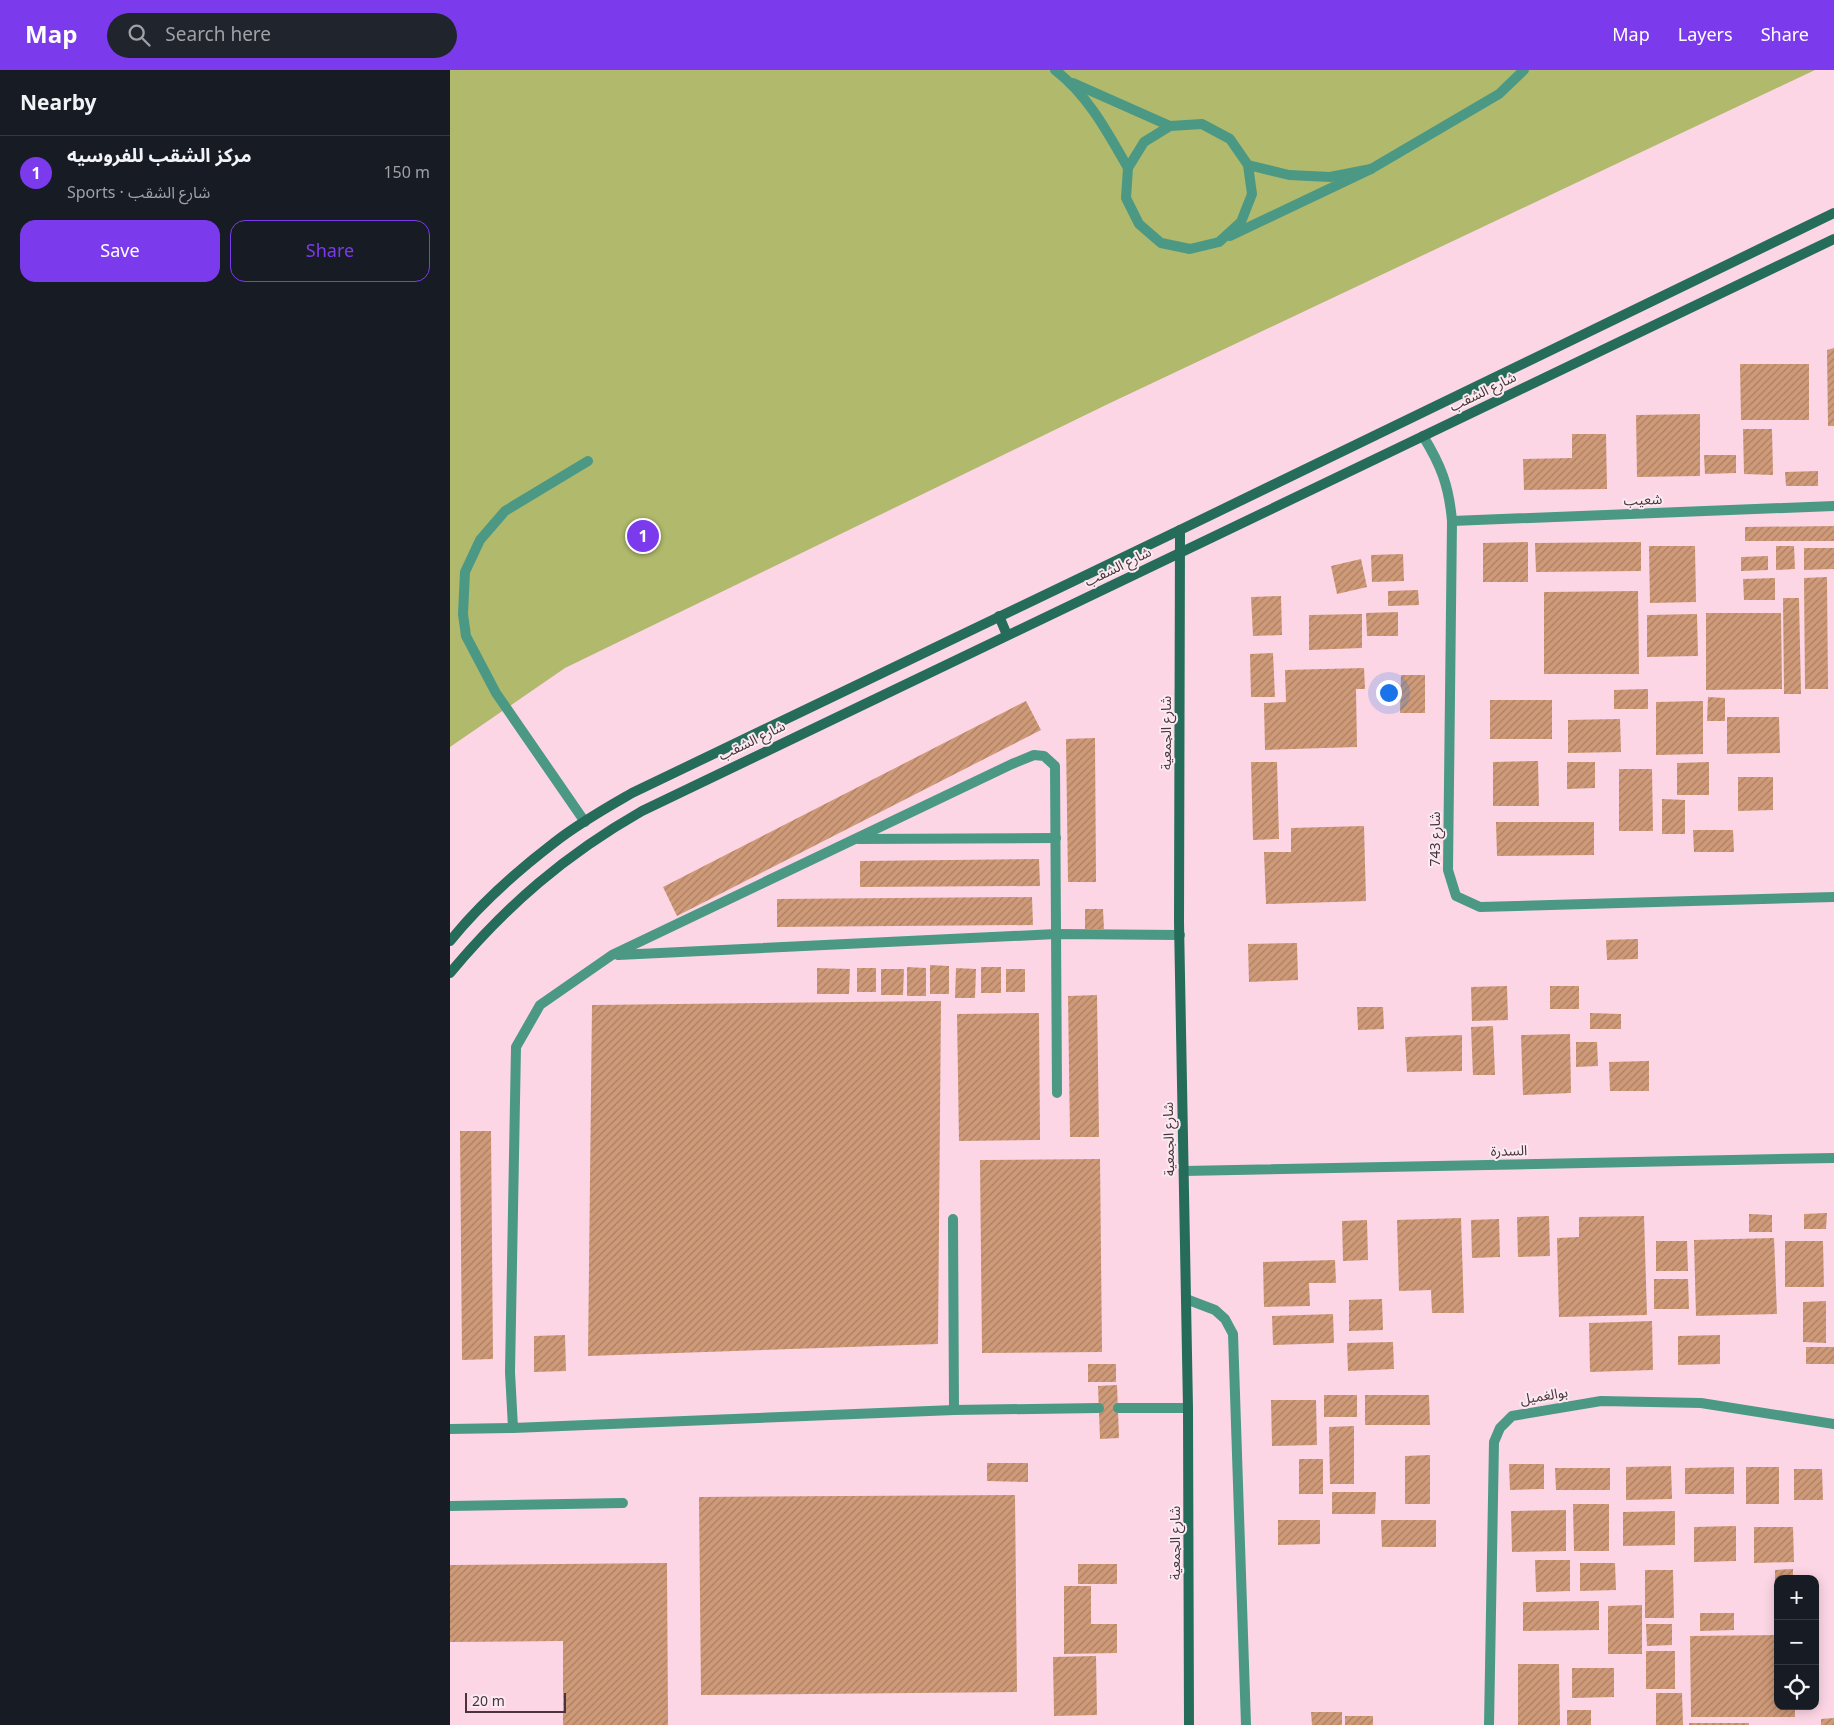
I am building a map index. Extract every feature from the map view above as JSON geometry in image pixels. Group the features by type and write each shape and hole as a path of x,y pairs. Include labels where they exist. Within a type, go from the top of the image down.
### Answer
{"street":[{"path":"1055,70 1070,82 1092,109 1128,168"},
{"path":"1170,126 1144,142 1128,168 1126,198 1138,224 1161,243 1190,249 1219,242 1371,169 1498,94 1524,70"},
{"path":"1070,82 1170,126 1202,124 1230,139 1248,165 1252,194 1241,222 1219,242"},
{"path":"1248,165 1289,175 1330,177 1371,169"},
{"name":"شارع الشقب","path":"450,941 487,900 520,870 556,841 632,793 672,772 1180,530 1834,212"},
{"name":"شارع الشقب","path":"450,973 502,915 534,885 604,833 642,810 1834,239"},
{"name":"شارع 743","path":"1423,436 1445,477 1452,521 1448,870 1456,896 1480,907 1834,896"},
{"path":"585,822 496,693 466,636 463,614 465,572 480,540 504,511 588,461"},
{"name":"شعيب","path":"1452,521 1834,506"},
{"name":"شارع الجمعية","path":"1180,530 1180,935 1188,1408 1189,1725"},
{"path":"998,616 1007,635"},
{"path":"513,1428 510,1372 516,1047 540,1005 612,955 1012,764 1034,755 1044,756 1055,766 1056,1093"},
{"path":"854,840 1056,838"},
{"path":"612,955 1056,934 1180,935"},
{"name":"السدرة","path":"1184,1171 1834,1158"},
{"path":"953,1219 954,1410"},
{"path":"1186,1299 1215,1310 1225,1319 1233,1334 1246,1725"},
{"name":"بوالغميل","path":"1490,1725 1494,1442 1500,1428 1512,1416 1601,1401 1702,1403 1834,1424"},
{"path":"450,1429 954,1410 1099,1408"},
{"path":"1118,1408 1188,1408"},
{"path":"450,1506 623,1503"}],"green space":[{"path":"450,70 1815,70 1108,404 565,668 450,747"}],"building":[{"path":"1834,348 1834,426 1828,426 1827,350"},
{"path":"1740,364 1809,364 1809,420 1741,420"},
{"path":"1700,414 1700,476 1637,477 1636,415"},
{"path":"1743,429 1772,429 1773,475 1744,474"},
{"path":"1572,434 1606,434 1607,489 1524,490 1523,459 1572,458"},
{"path":"1704,455 1736,455 1736,473 1705,474"},
{"path":"1818,471 1818,486 1786,486 1785,472"},
{"path":"1834,526 1834,541 1745,541 1745,527"},
{"path":"1528,542 1528,582 1483,582 1483,543"},
{"path":"1641,542 1641,571 1536,572 1535,543"},
{"path":"1649,546 1695,546 1696,602 1650,603"},
{"path":"1776,546 1794,546 1795,569 1776,570"},
{"path":"1804,548 1834,548 1834,569 1804,570"},
{"path":"1403,554 1404,581 1372,582 1371,555"},
{"path":"1768,556 1768,570 1741,571 1741,557"},
{"path":"1361,559 1367,587 1337,594 1331,566"},
{"path":"1827,577 1828,689 1805,689 1804,578"},
{"path":"1775,578 1775,600 1744,600 1743,579"},
{"path":"1418,590 1419,605 1388,606 1388,591"},
{"path":"1638,591 1639,674 1544,674 1544,592"},
{"path":"1281,596 1282,635 1253,636 1251,597"},
{"path":"1783,598 1799,598 1801,694 1784,694"},
{"path":"1398,612 1398,636 1367,636 1366,613"},
{"path":"1706,613 1781,613 1782,689 1706,690"},
{"path":"1362,614 1362,648 1309,650 1309,615"},
{"path":"1697,614 1698,656 1647,657 1647,615"},
{"path":"1273,653 1275,697 1251,697 1250,654"},
{"path":"1364,668 1365,689 1356,689 1357,747 1265,750 1264,703 1286,702 1285,670"},
{"path":"1401,675 1425,675 1425,713 1400,713"},
{"path":"1648,689 1648,709 1614,709 1614,690"},
{"path":"1708,697 1725,698 1725,721 1707,721"},
{"path":"1490,700 1552,700 1552,739 1490,739"},
{"path":"1026,701 1041,730 677,916 663,887"},
{"path":"1703,701 1703,754 1656,755 1656,702"},
{"path":"1727,717 1779,717 1780,753 1727,754"},
{"path":"1620,719 1621,752 1568,753 1568,720"},
{"path":"1095,738 1096,882 1068,882 1066,739"},
{"path":"1538,761 1539,806 1493,806 1493,762"},
{"path":"1251,762 1277,762 1279,839 1253,840"},
{"path":"1567,762 1595,762 1595,788 1567,789"},
{"path":"1709,762 1709,795 1677,795 1677,763"},
{"path":"1619,769 1652,769 1653,831 1619,831"},
{"path":"1738,777 1773,777 1773,810 1738,811"},
{"path":"1662,799 1685,800 1685,834 1662,834"},
{"path":"1496,822 1594,822 1594,855 1497,856"},
{"path":"1364,826 1366,901 1266,904 1264,852 1291,852 1291,828"},
{"path":"1693,830 1733,830 1734,852 1694,852"},
{"path":"1039,859 1040,886 860,887 860,861"},
{"path":"1032,897 1033,925 777,927 777,899"},
{"path":"1085,909 1103,909 1104,929 1085,929"},
{"path":"1638,939 1638,959 1607,960 1606,940"},
{"path":"1297,943 1298,980 1249,982 1248,944"},
{"path":"930,965 949,966 949,994 930,994"},
{"path":"907,967 926,968 926,996 907,996"},
{"path":"981,967 1001,967 1001,993 981,993"},
{"path":"817,968 850,969 849,994 817,994"},
{"path":"857,968 876,968 876,992 857,992"},
{"path":"956,968 976,969 975,998 955,998"},
{"path":"881,969 904,969 903,995 881,995"},
{"path":"1006,969 1025,969 1025,992 1006,992"},
{"path":"1507,986 1508,1020 1472,1021 1471,987"},
{"path":"1550,986 1579,986 1579,1009 1550,1009"},
{"path":"1097,995 1099,1137 1070,1137 1068,996"},
{"path":"941,1001 938,1344 588,1356 592,1005"},
{"path":"1357,1007 1383,1007 1384,1029 1358,1030"},
{"path":"1039,1013 1040,1140 959,1141 957,1014"},
{"path":"1590,1013 1621,1014 1621,1029 1590,1029"},
{"path":"1493,1026 1495,1075 1473,1075 1471,1027"},
{"path":"1570,1034 1571,1093 1523,1095 1521,1035"},
{"path":"1462,1035 1462,1071 1407,1072 1405,1037"},
{"path":"1576,1042 1597,1042 1598,1066 1576,1067"},
{"path":"1649,1061 1649,1091 1610,1091 1609,1062"},
{"path":"460,1131 491,1131 493,1359 462,1360"},
{"path":"1100,1159 1102,1352 982,1353 980,1160"},
{"path":"1827,1213 1826,1229 1804,1229 1804,1214"},
{"path":"1749,1214 1772,1215 1772,1232 1749,1232"},
{"path":"1549,1216 1550,1256 1518,1257 1517,1217"},
{"path":"1644,1216 1647,1315 1559,1317 1557,1238 1579,1237 1579,1217"},
{"path":"1461,1218 1464,1313 1432,1313 1431,1290 1399,1291 1397,1220"},
{"path":"1499,1219 1500,1257 1472,1258 1471,1220"},
{"path":"1367,1220 1368,1260 1343,1261 1342,1221"},
{"path":"1774,1238 1777,1314 1696,1316 1694,1240"},
{"path":"1656,1241 1687,1241 1688,1271 1656,1271"},
{"path":"1785,1241 1823,1241 1824,1287 1785,1287"},
{"path":"1335,1260 1336,1283 1309,1283 1310,1306 1264,1307 1263,1262"},
{"path":"1654,1279 1688,1279 1689,1309 1654,1309"},
{"path":"1382,1299 1383,1330 1349,1331 1349,1300"},
{"path":"1826,1301 1826,1343 1803,1342 1803,1302"},
{"path":"1333,1314 1334,1343 1273,1345 1272,1316"},
{"path":"1652,1321 1653,1370 1590,1372 1589,1323"},
{"path":"565,1335 566,1371 534,1372 534,1336"},
{"path":"1720,1335 1720,1364 1678,1365 1678,1336"},
{"path":"1393,1342 1394,1369 1348,1371 1347,1343"},
{"path":"1806,1347 1834,1347 1834,1364 1806,1364"},
{"path":"1088,1364 1116,1364 1116,1382 1088,1382"},
{"path":"1117,1385 1119,1438 1100,1439 1098,1386"},
{"path":"1324,1395 1357,1395 1357,1417 1324,1417"},
{"path":"1365,1395 1429,1395 1430,1425 1365,1425"},
{"path":"1271,1400 1316,1400 1317,1445 1272,1446"},
{"path":"1354,1426 1354,1484 1330,1484 1329,1427"},
{"path":"1430,1455 1430,1504 1405,1504 1405,1456"},
{"path":"1299,1459 1323,1459 1323,1494 1299,1494"},
{"path":"987,1463 1028,1463 1028,1482 987,1481"},
{"path":"1509,1464 1544,1464 1544,1489 1510,1490"},
{"path":"1671,1466 1672,1499 1626,1500 1626,1467"},
{"path":"1734,1467 1734,1494 1685,1494 1685,1468"},
{"path":"1746,1467 1779,1467 1779,1504 1746,1504"},
{"path":"1555,1468 1610,1468 1610,1490 1556,1490"},
{"path":"1794,1469 1822,1469 1823,1500 1794,1500"},
{"path":"1332,1492 1376,1492 1375,1514 1332,1514"},
{"path":"1015,1495 1017,1692 701,1695 699,1497"},
{"path":"1573,1504 1609,1504 1609,1551 1574,1551"},
{"path":"1566,1510 1566,1551 1512,1552 1511,1511"},
{"path":"1675,1511 1675,1545 1623,1546 1623,1512"},
{"path":"1278,1520 1320,1520 1320,1544 1278,1545"},
{"path":"1381,1520 1436,1520 1436,1547 1382,1547"},
{"path":"1736,1526 1736,1561 1694,1562 1694,1527"},
{"path":"1754,1527 1793,1527 1794,1562 1754,1563"},
{"path":"1535,1560 1570,1560 1570,1591 1536,1592"},
{"path":"667,1563 668,1725 563,1725 563,1641 450,1642 450,1565"},
{"path":"1580,1563 1615,1563 1616,1590 1580,1591"},
{"path":"1078,1564 1117,1564 1117,1584 1078,1584"},
{"path":"1793,1569 1793,1575 1775,1575 1775,1570"},
{"path":"1645,1570 1673,1570 1674,1618 1645,1618"},
{"path":"1064,1586 1091,1586 1091,1624 1117,1624 1117,1653 1064,1654"},
{"path":"1599,1601 1599,1630 1523,1631 1523,1602"},
{"path":"1642,1605 1642,1654 1608,1654 1608,1606"},
{"path":"1700,1613 1734,1613 1734,1630 1700,1631"},
{"path":"1646,1624 1672,1624 1672,1645 1647,1646"},
{"path":"1774,1635 1774,1710 1795,1710 1795,1717 1691,1717 1690,1636"},
{"path":"1646,1651 1675,1651 1675,1689 1646,1689"},
{"path":"1096,1656 1097,1715 1054,1716 1053,1657"},
{"path":"1518,1664 1559,1664 1560,1725 1518,1725"},
{"path":"1572,1668 1614,1668 1614,1697 1572,1698"},
{"path":"1656,1693 1682,1693 1683,1725 1656,1725"},
{"path":"1567,1710 1591,1710 1591,1725 1567,1725"},
{"path":"1311,1712 1342,1712 1342,1725 1312,1725"},
{"path":"1345,1716 1373,1716 1373,1725 1345,1725"},
{"path":"1834,1718 1834,1725 1821,1725 1821,1719"},
{"path":"1689,1723 1749,1723 1749,1725 1689,1725"}],"place":[{"name":"مركز الشقب للفروسيه","path":"643,536"}]}
